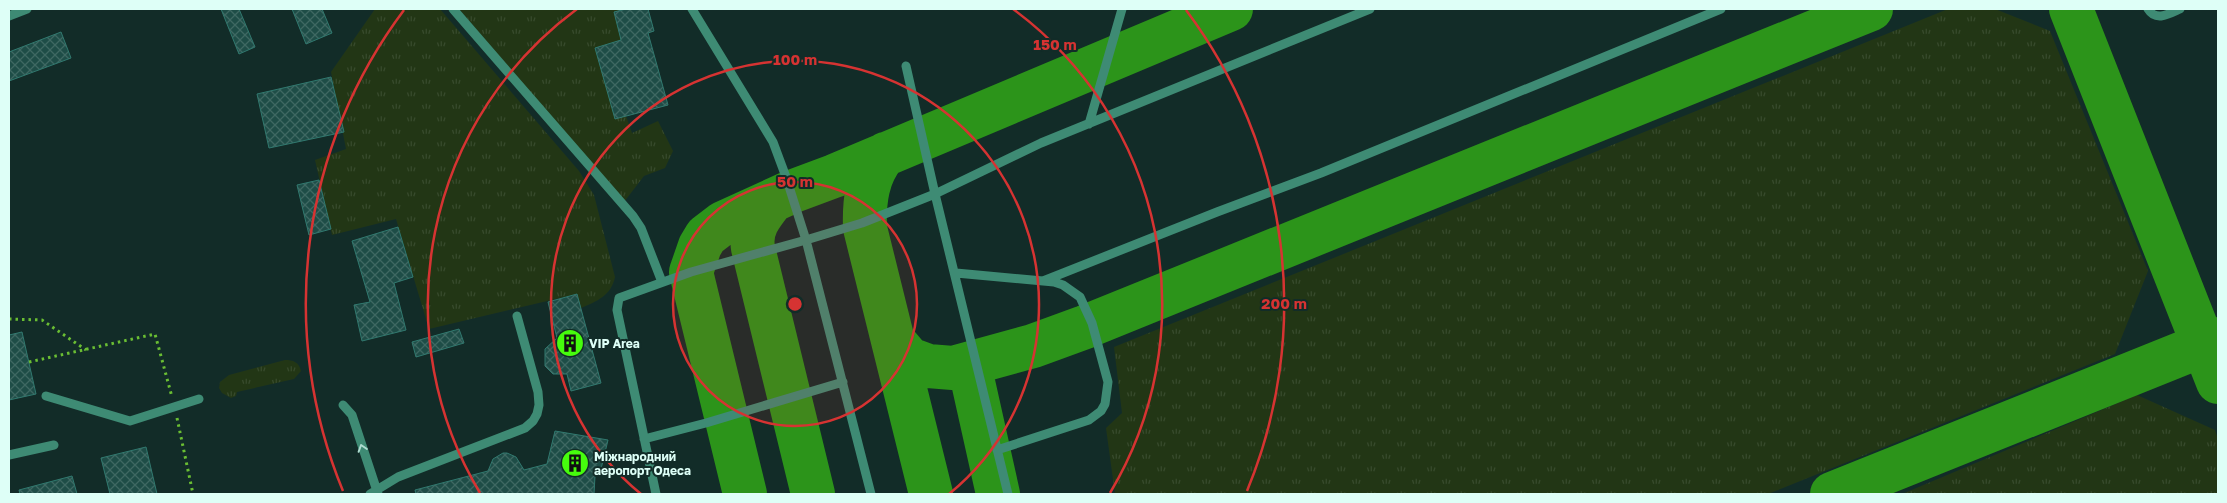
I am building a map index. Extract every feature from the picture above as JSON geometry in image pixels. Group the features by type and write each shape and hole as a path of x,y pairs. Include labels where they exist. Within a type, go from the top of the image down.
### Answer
{"lane":[{"path":"9,16 27,9"},
{"path":"453,9 633,216 641,228 662,282"},
{"path":"692,9 773,142 806,240 871,494"},
{"path":"1089,124 1122,9"},
{"path":"656,494 617,310 619,298 624,294 862,223 935,194 1089,124 1370,9"},
{"path":"1042,281 1330,170 1721,9"},
{"path":"2148,9 2153,15 2159,16 2180,9"},
{"path":"906,66 1008,494"},
{"path":"956,273 1042,281 1063,285 1074,291 1084,303 1092,323 1108,382 1105,404 1101,411 1078,425 997,450"},
{"path":"343,405 352,415 375,493 398,477 515,433 533,421 539,405 538,392 517,316"},
{"path":"644,439 706,423 842,382"},
{"path":"46,396 130,421 199,399"},
{"path":"9,454 54,445"}],"path":[{"path":"9,319 42,320 86,350"},
{"path":"29,362 155,334 174,407 193,494"}],"green space":[{"path":"375,9 440,9 579,171 594,195 615,277 610,289 603,297 581,308 577,294 429,329 396,219 332,235 315,160 346,149 331,72"},
{"path":"459,9 626,9 614,12 621,40 595,48 615,118 626,116 632,133 658,121 673,151 665,168 644,176 624,202"},
{"path":"1948,9 1995,9 2050,31 2148,271 2115,354 1768,494 1115,494 1106,428 1122,413 1114,347"},
{"path":"291,360 299,365 301,371 294,379 237,392 236,396 231,398 222,393 219,388 220,382 229,375"},
{"path":"2137,395 2215,430 2218,439 2218,494 1902,494"}],"building":[{"path":"221,9 239,9 255,47 239,54"},
{"path":"292,9 322,9 332,33 306,44"},
{"path":"626,9 648,9 654,31 648,33 668,105 615,119 595,48 621,40 614,12"},
{"path":"61,32 71,58 9,81 9,52"},
{"path":"331,77 344,132 269,148 257,94"},
{"path":"319,180 331,229 309,235 297,185"},
{"path":"398,227 413,277 394,283 406,330 362,341 354,305 370,302 352,241"},
{"name":"VIP Area","path":"577,294 601,383 571,391 567,374 553,374 545,366 545,349 557,338 548,302"},
{"path":"459,329 464,343 416,357 412,342"},
{"path":"22,332 36,394 9,400 9,335"},
{"name":"Міжнародний аеропорт Одеса","path":"555,431 608,440 601,469 595,476 594,494 416,494 415,490 488,471 493,459 503,453 516,457 524,470 547,464"},
{"path":"146,447 157,494 110,494 101,458"},
{"path":"72,476 77,494 20,494 19,490"}],"taxiway":[{"path":"745,494 691,272 700,246 706,236 723,223 791,192 834,176 1231,9"},
{"path":"893,340 909,359 928,366 953,368 1033,346 1085,327 1871,9"},
{"path":"2071,9 2218,382"},
{"path":"885,154 870,180 866,198 865,228 931,494"},
{"path":"772,201 760,217 752,241 813,494"},
{"path":"1832,494 2218,339"},
{"path":"969,364 998,494"}],"place":[{"name":"VIP Area","path":"570,343"},
{"name":"Міжнародний аеропорт Одеса","path":"575,463"}]}
